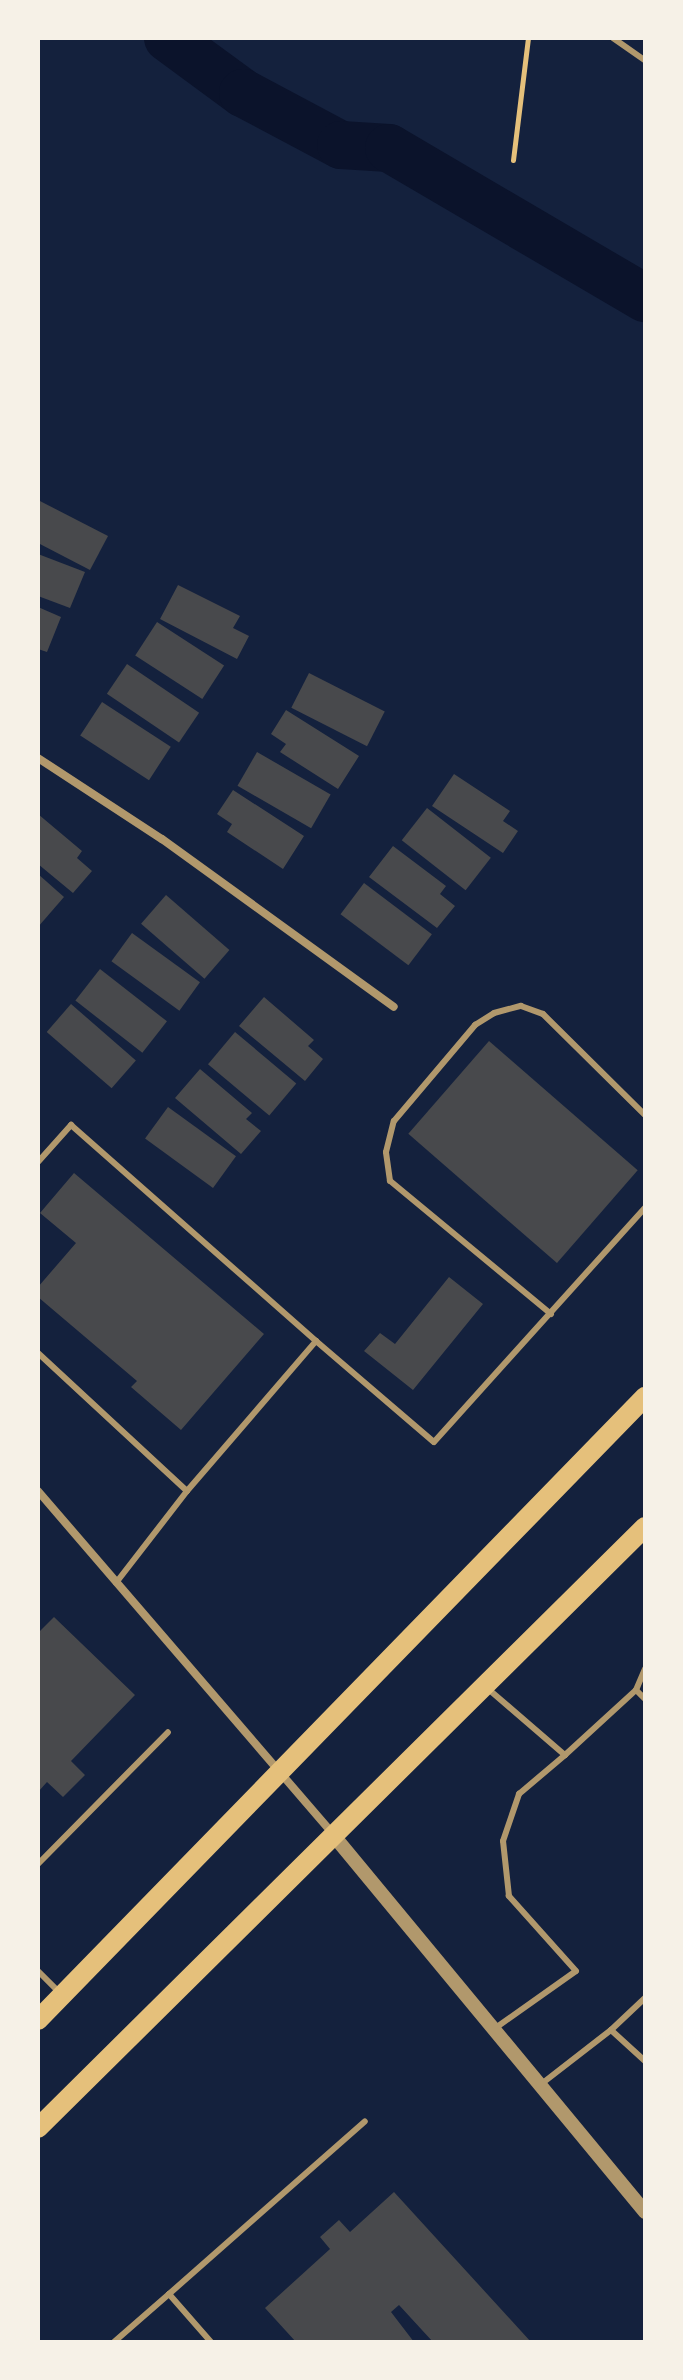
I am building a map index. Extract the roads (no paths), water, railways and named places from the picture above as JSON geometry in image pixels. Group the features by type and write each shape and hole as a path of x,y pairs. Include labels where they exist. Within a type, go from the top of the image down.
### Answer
{"main road":[{"path":"38,2020 645,1397"},
{"path":"38,2128 645,1527"}],"street":[{"path":"38,758 162,839 394,1007"},
{"path":"38,1491 278,1775 334,1836 645,2212"}],"lane":[{"path":"613,38 645,60"},
{"path":"551,1314 390,1181 386,1152 394,1121 475,1025 494,1013 521,1006 543,1014 645,1115"},
{"path":"38,1162 71,1125 434,1442 645,1208"},
{"path":"116,1583 187,1491 316,1341"},
{"path":"38,1353 187,1491"},
{"path":"494,2029 576,1971 509,1896 503,1841 519,1794 636,1690 645,1669"},
{"path":"484,1686 565,1755"},
{"path":"636,1690 645,1699"},
{"path":"38,1864 168,1732"},
{"path":"38,1971 62,1995"},
{"path":"540,2085 611,2030 645,1998"},
{"path":"611,2030 645,2061"},
{"path":"114,2342 365,2121"},
{"path":"169,2294 211,2342"}],"waterway":[{"path":"168,38 243,93 341,145 389,148 645,298"}]}
